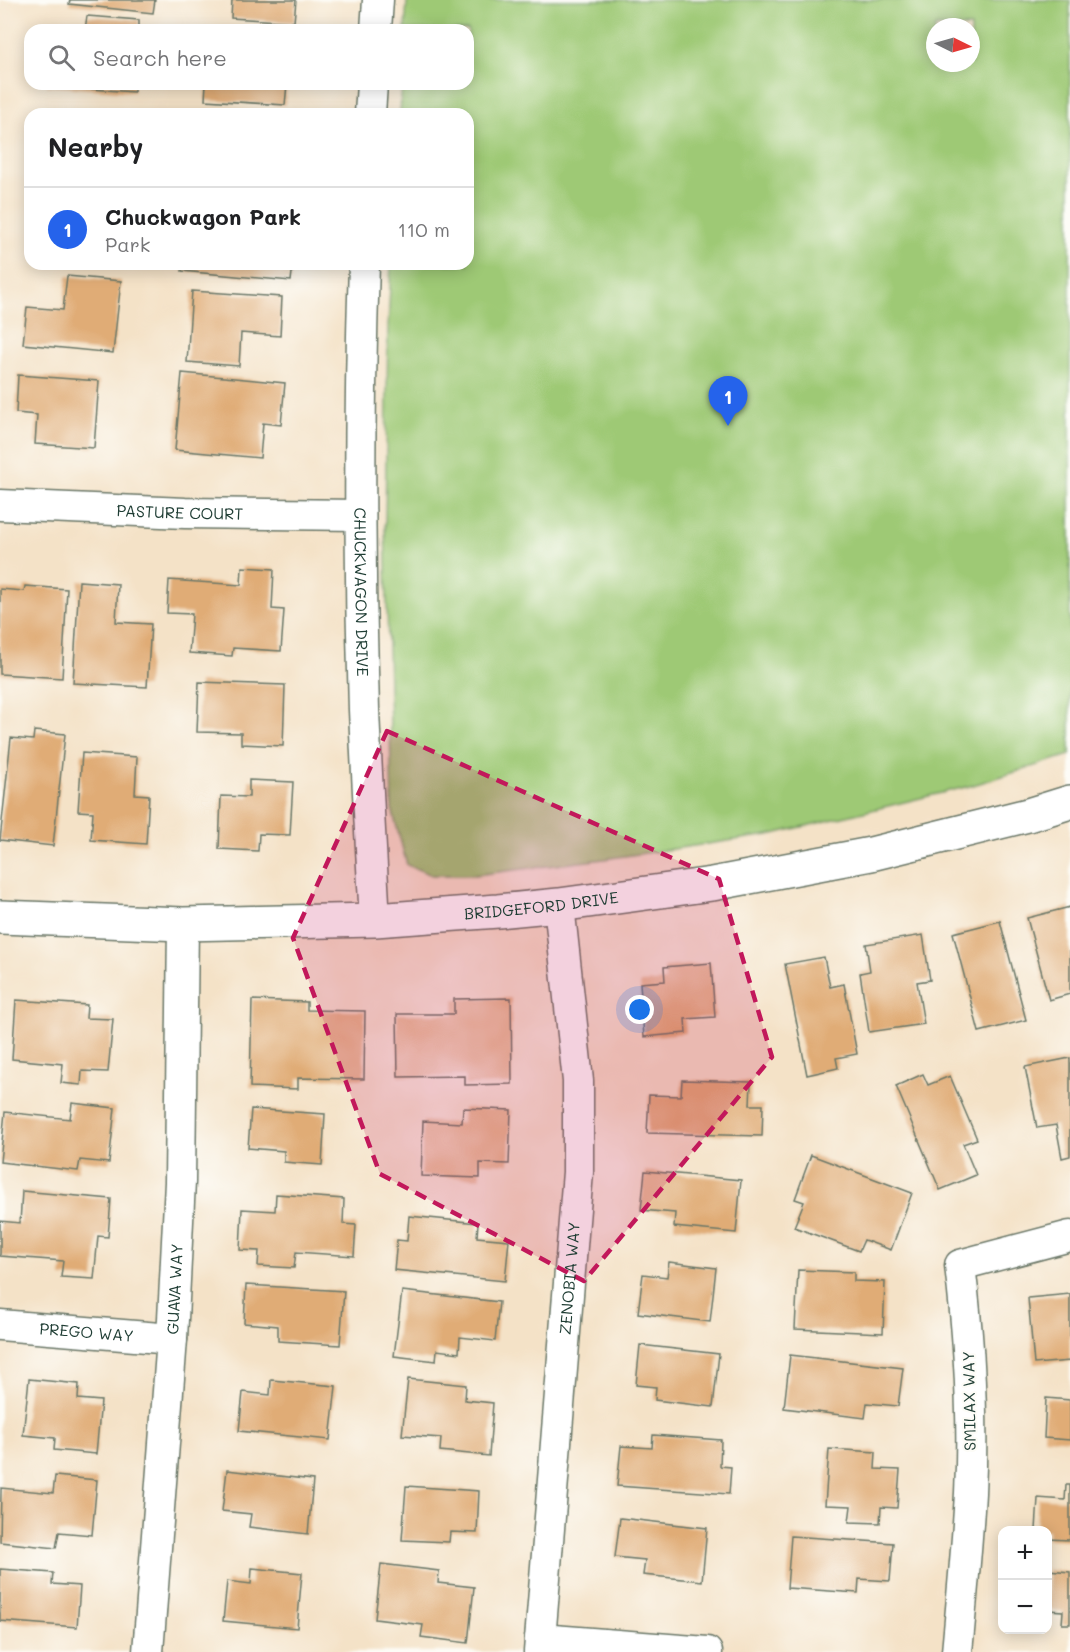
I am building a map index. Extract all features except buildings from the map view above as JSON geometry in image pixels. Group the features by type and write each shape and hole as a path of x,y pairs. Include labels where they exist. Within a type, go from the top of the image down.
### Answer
{"street":[{"path":"376,24 378,0"},
{"path":"370,108 372,90"},
{"name":"CHUCKWAGON DRIVE","path":"364,270 360,370 360,515 364,710 375,920"},
{"name":"PASTURE COURT","path":"0,505 184,513 360,515"},
{"name":"BRIDGEFORD DRIVE","path":"0,917 183,924 375,920 498,912 712,884 872,854 1028,815 1070,802"},
{"name":"ZENOBIA WAY","path":"540,1645 578,1172 578,1081 559,905"},
{"name":"GUAVA WAY","path":"147,1652 172,1339 180,1182 183,924"},
{"name":"SMILAX WAY","path":"957,1652 970,1491 971,1409 967,1326 960,1265 1070,1236"},
{"name":"PREGO WAY","path":"0,1325 172,1339"},
{"path":"540,1645 707,1652"}],"highlighted area":[{"path":"387,731 719,879 772,1057 584,1281 380,1174 293,938"}],"green space":[{"path":"407,0 1070,0 1070,755 970,786 769,835 475,875 432,875 407,865 392,809 385,525 391,270 474,270 474,108 400,108 402,90 474,90 474,24 405,24"}],"place":[{"name":"Chuckwagon Park","path":"728,426"}]}
